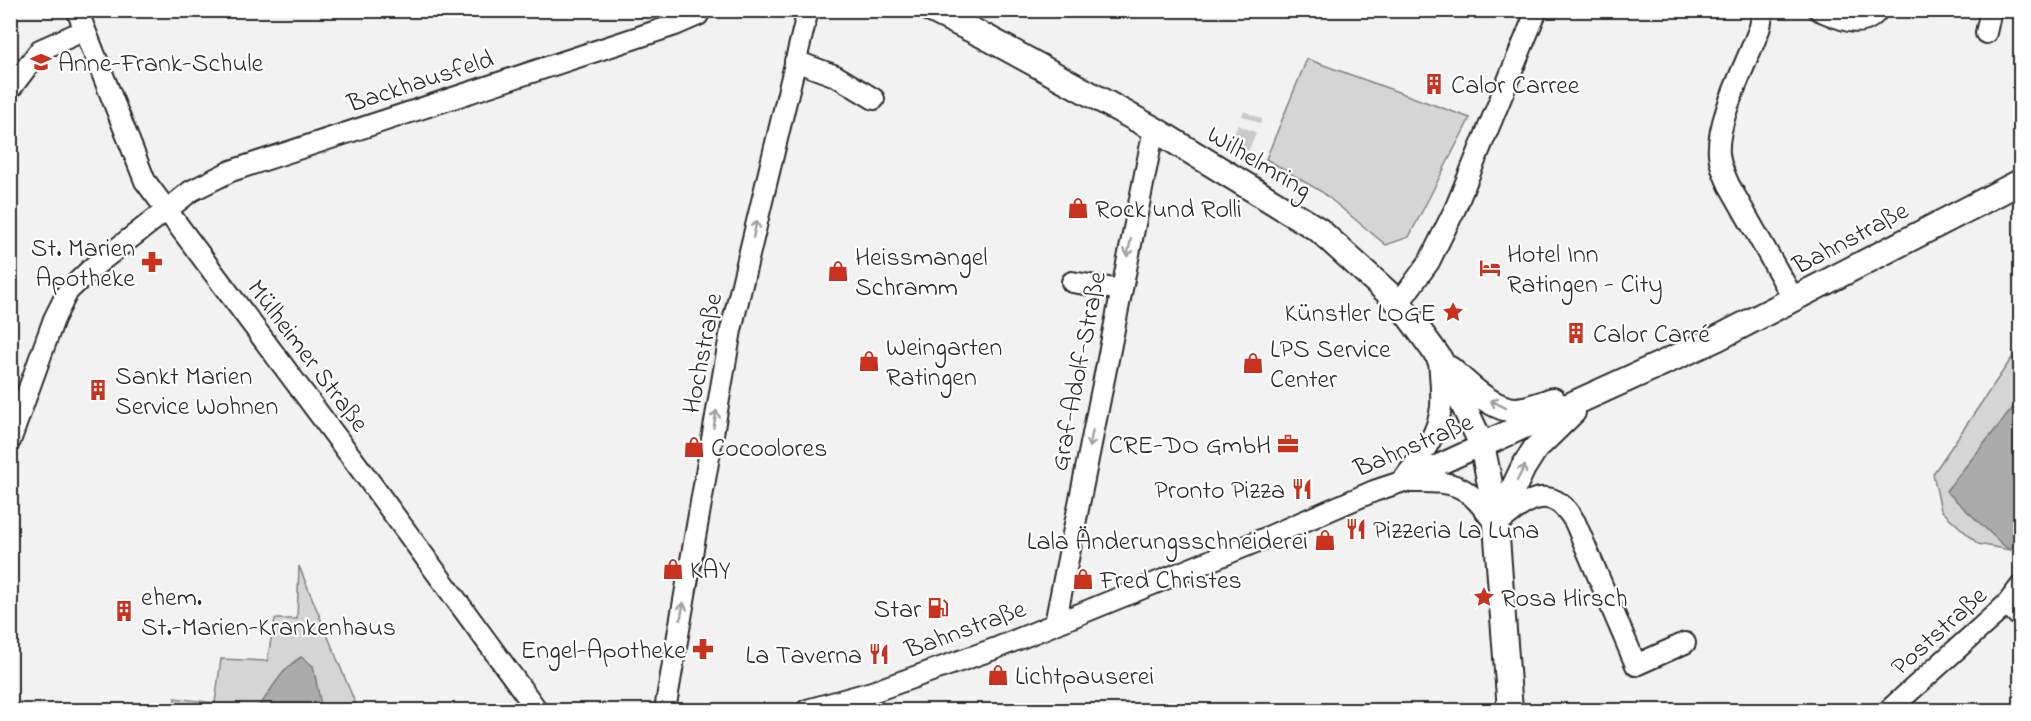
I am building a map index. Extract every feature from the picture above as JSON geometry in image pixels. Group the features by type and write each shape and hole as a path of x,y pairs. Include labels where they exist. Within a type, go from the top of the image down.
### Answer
{"main road":[{"name":"Wilhelmring","path":"931,10 986,37 1154,129 1319,230 1399,303 1426,339 1454,385 1482,445 1496,525 1510,711"},
{"name":"Bahnstraße","path":"1482,445 1691,351 2020,182"},
{"path":"1439,360 1471,388 1508,409 1527,408 1567,395 1595,393"},
{"path":"1496,525 1523,468 1535,449 1595,393"}],"street":[{"name":"Mülheimer Straße","path":"77,10 145,181 367,478 537,711"},
{"name":"Hochstraße","path":"665,711 730,330 808,10"},
{"path":"1399,303 1429,262 1455,209 1537,10"},
{"path":"1762,10 1762,22 1758,35 1724,119 1719,153 1721,167 1729,185 1793,298"},
{"path":"1820,10 1848,22 1860,23 1871,18 1878,10"},
{"path":"1986,33 1991,10"},
{"name":"Backhausfeld","path":"18,439 19,414 54,319 68,291 92,268 191,191 231,171 675,25 698,15"},
{"path":"11,88 40,50 85,30"},
{"path":"795,61 836,76 874,99"},
{"name":"Graf-Adolf-Straße","path":"1054,624 1154,129"},
{"path":"1072,282 1121,290"},
{"path":"1401,482 1426,448 1437,426 1441,405 1439,360"},
{"name":"Bahnstraße","path":"819,709 943,667 1054,624 1401,482 1482,445"},
{"path":"1401,482 1451,484 1477,499 1496,525 1529,500 1552,499 1559,502 1567,508 1575,522 1636,665 1685,643"},
{"name":"Poststraße","path":"1889,711 2015,602"}],"shaded area":[{"path":"1307,59 1470,118 1409,237 1386,245 1322,192 1266,159"},
{"path":"2020,346 2020,540 2010,550 1978,544 1941,510 1933,474"},
{"path":"2020,399 2020,540 2010,550 1946,491"},
{"path":"299,566 358,710 174,710 175,698 215,703 221,659 267,661 275,619 297,619"},
{"path":"301,657 313,666 321,705 325,710 256,710 281,675"}],"tunnel":[{"path":"1239,147 1253,115"}],"place":[{"name":"Anne-Frank-Schule","path":"41,62"},
{"name":"Calor Carree","path":"1434,84"},
{"name":"Rock und Rolli","path":"1078,208"},
{"name":"St. Marien Apotheke","path":"152,262"},
{"name":"Hotel Inn Ratingen - City","path":"1490,268"},
{"name":"Heissmangel Schramm","path":"838,271"},
{"name":"Künstler LOGE","path":"1453,312"},
{"name":"Calor Carré","path":"1576,333"},
{"name":"Weingarten Ratingen","path":"869,361"},
{"name":"LPS Service Center","path":"1253,363"},
{"name":"Sankt Marien Service Wohnen","path":"98,390"},
{"name":"CRE-DO GmbH","path":"1288,444"},
{"name":"Cocoolores","path":"694,447"},
{"name":"Pronto Pizza","path":"1302,489"},
{"name":"Pizzeria La Luna","path":"1356,529"},
{"name":"Lala Änderungsschneiderei","path":"1325,540"},
{"name":"KAY","path":"673,569"},
{"name":"Fred Christes","path":"1083,579"},
{"name":"Rosa Hirsch","path":"1484,597"},
{"name":"Star","path":"938,608"},
{"name":"ehem. St.-Marien-Krankenhaus","path":"124,611"},
{"name":"Engel-Apotheke","path":"703,649"},
{"name":"La Taverna","path":"879,654"},
{"name":"Lichtpauserei","path":"998,675"}]}
